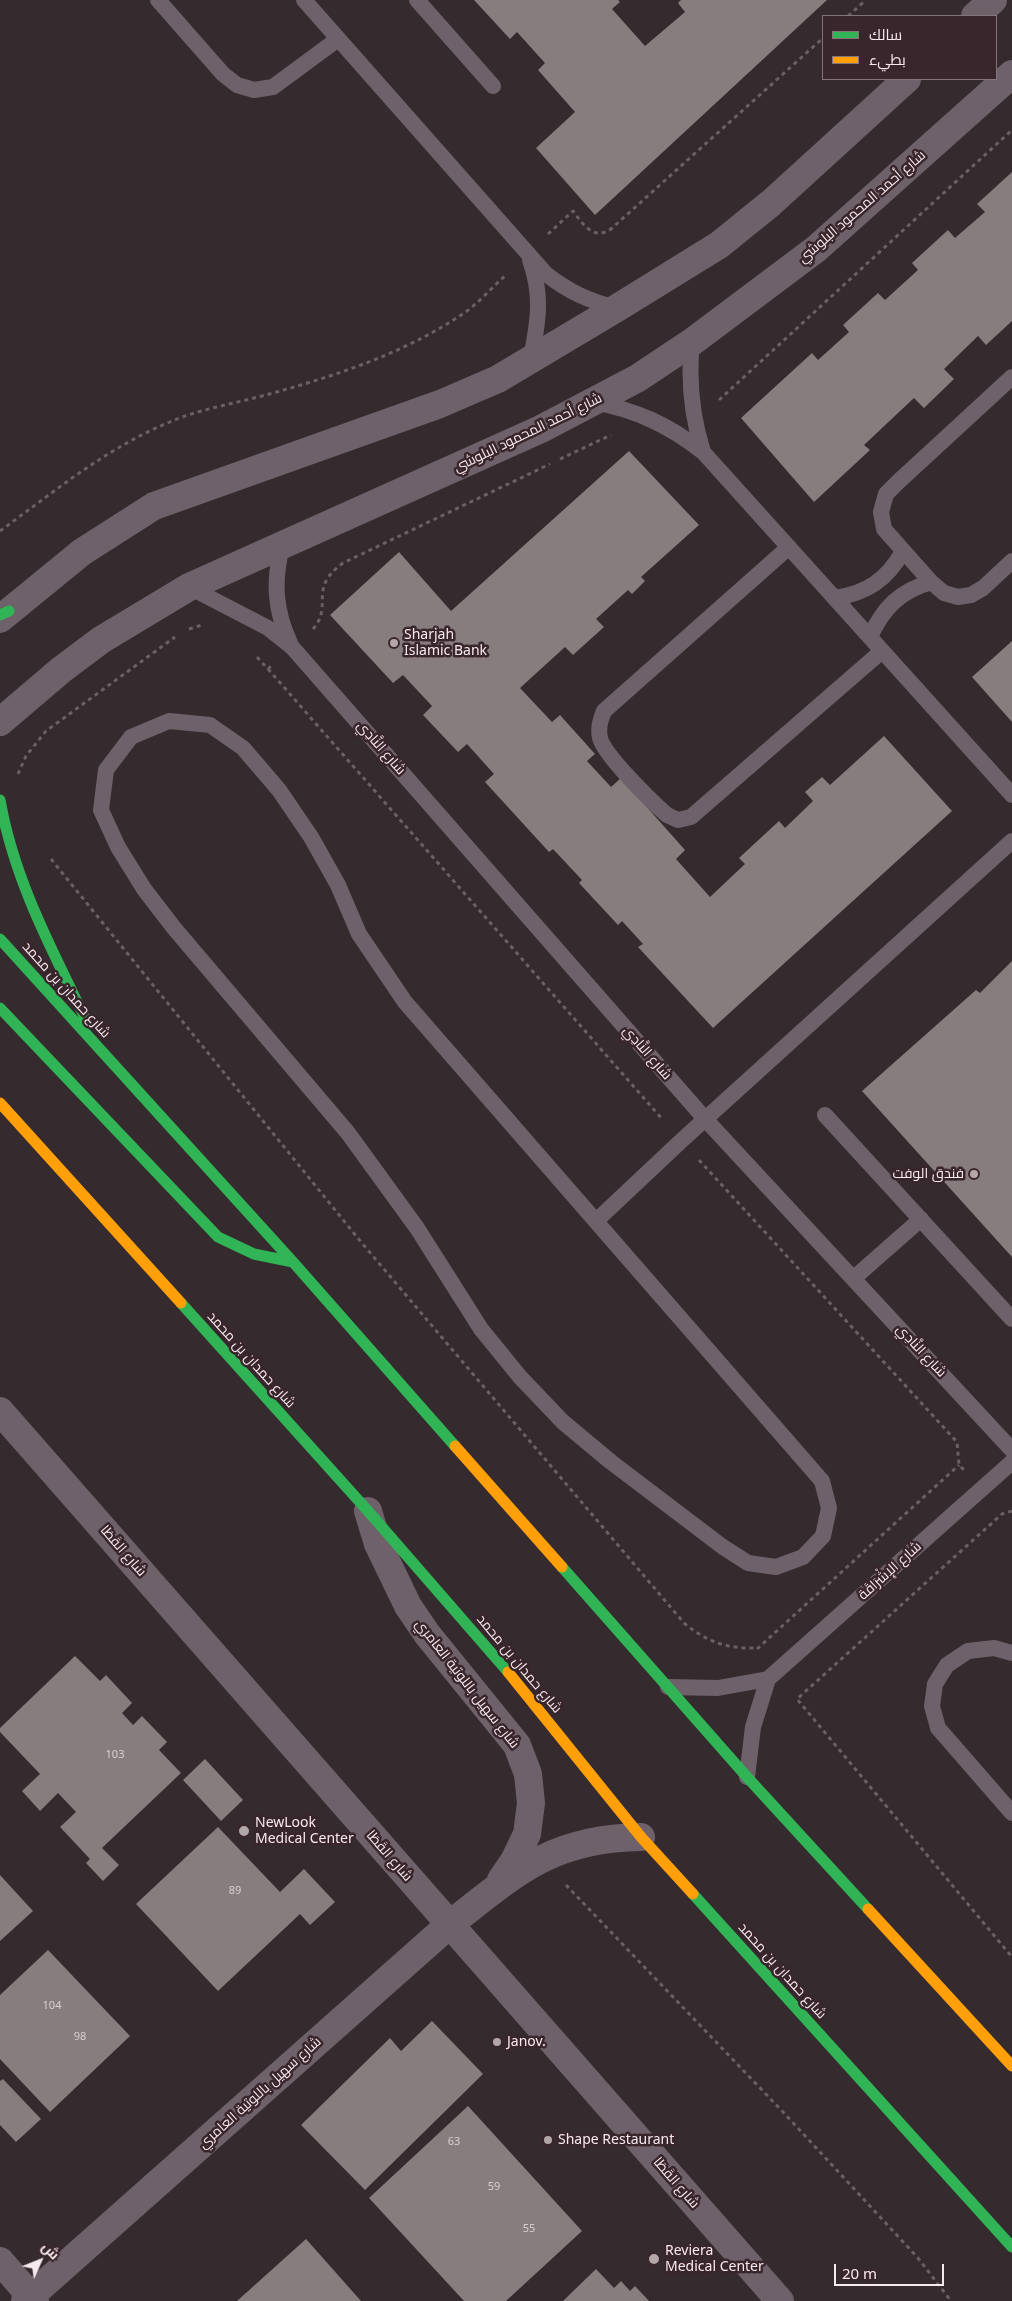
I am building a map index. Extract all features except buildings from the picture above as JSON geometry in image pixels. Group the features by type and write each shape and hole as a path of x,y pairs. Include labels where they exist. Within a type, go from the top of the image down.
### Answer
{"main road":[{"path":"0,800 4,826 17,868 99,1049"},
{"name":"شارع حمدان بن محمد","path":"0,939 293,1262 747,1777 1012,2066"},
{"path":"0,1008 218,1237 242,1251 267,1259 293,1262"},
{"name":"شارع حمدان بن محمد","path":"0,1103 368,1511 531,1699 640,1837 1012,2248"}],"street":[{"path":"976,15 993,0"},
{"name":"شارع أحمد المحمود البلوشي","path":"0,722 61,670 101,640 189,587 541,429 638,378 692,342 816,249 1012,74"},
{"path":"3,615 82,552 154,506 440,404 498,379 719,245 771,203 906,80"},
{"name":"شارع القَطَا","path":"0,1411 448,1925 780,2301"},
{"name":"شارع سهيل باللوتية العامري","path":"368,1511 381,1552 408,1606 427,1634 517,1745 528,1774 531,1803 527,1834 514,1861 496,1887"},
{"name":"شارع سهيل باللوتية العامري","path":"30,2299 448,1925 517,1871 540,1858 589,1841 640,1837"},
{"path":"0,2261 30,2299"}],"lane":[{"path":"158,0 223,74 237,86 254,90 273,88 338,39"},
{"path":"304,0 546,274 567,291 592,302 617,308"},
{"path":"417,0 493,86"},
{"path":"528,254 537,279 540,303 531,359"},
{"path":"692,342 689,370 690,397 694,424 703,452"},
{"path":"1012,377 886,494 881,512 884,529 931,582 944,593 958,597 971,595 983,588 1012,561"},
{"path":"593,402 623,408 652,418 679,433 703,452 1012,795"},
{"name":"شارع النَّادِي","path":"282,546 276,575 277,604 280,623 292,647"},
{"path":"789,547 604,711 599,726 601,740 615,760 667,815 678,820 690,817 882,651"},
{"path":"835,598 852,595 876,584 894,566 903,551"},
{"path":"870,637 880,617 893,601 904,592 931,582"},
{"name":"شارع النَّادِي","path":"189,587 268,628 292,647 706,1120 1012,1450"},
{"path":"169,720 210,725 243,748 279,790 311,836 338,885 359,934 405,1002 596,1221 822,1481 829,1508 823,1536 803,1557 776,1567 748,1563 723,1547 611,1462 563,1422 520,1377 481,1329 417,1228 348,1133 174,928 144,889 118,847 101,810 106,770 131,737 169,720"},
{"path":"596,1221 681,1141 1012,841"},
{"path":"825,1115 1012,1319"},
{"path":"854,1278 921,1219"},
{"name":"شارع الإِشْرَاقَة","path":"768,1679 1012,1462"},
{"path":"1012,1653 994,1648 968,1651 947,1665 935,1684 932,1706 938,1728 1012,1813"},
{"path":"668,1687 718,1688 768,1679 753,1727 747,1777"}],"path":[{"path":"849,15 866,0"},
{"path":"0,531 109,453 140,436 206,409 316,380 422,340 466,312 573,211 589,230 594,233 600,234 611,230 822,39"},
{"path":"713,406 1012,130"},
{"path":"268,669 319,623 323,610 321,596 325,580 344,563 614,433"},
{"path":"19,779 18,771 26,756 46,731 182,632 194,626 206,625"},
{"path":"255,655 681,1141 957,1442 959,1465 1002,1514"},
{"path":"46,853 362,1242 684,1623 698,1635 714,1644 735,1648 756,1648"},
{"path":"1012,1511 1002,1514 797,1699 1012,1957"},
{"path":"540,1858 789,2119 918,2258 951,2301"}],"traffic: fast":[{"path":"0,615 9,611"},
{"path":"0,800 6,830 24,886 87,1022"},
{"path":"0,939 293,1262 455,1446"},
{"path":"0,1008 218,1237 254,1254 293,1262"},
{"path":"181,1303 368,1511 508,1672"},
{"path":"562,1567 747,1777 868,1909"},
{"path":"693,1894 1012,2247"}],"traffic: slow":[{"path":"0,1103 181,1303"},
{"path":"455,1446 562,1567"},
{"path":"508,1672 641,1837 693,1894"},
{"path":"868,1909 1012,2066"}],"place":[{"name":"Sharjah Islamic Bank","path":"394,643"},
{"name":"فندق الوفت","path":"974,1174"},
{"name":"NewLook Medical Center","path":"244,1831"},
{"name":"Janov.","path":"497,2042"},
{"name":"Shape Restaurant","path":"548,2140"},
{"name":"Reviera Medical Center","path":"654,2259"}]}
